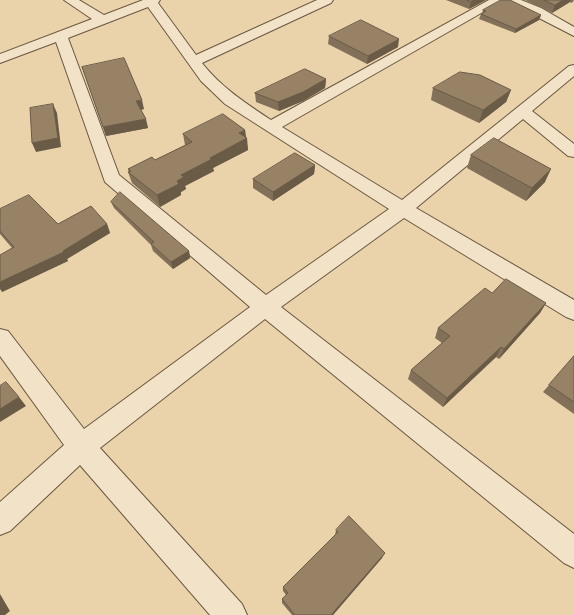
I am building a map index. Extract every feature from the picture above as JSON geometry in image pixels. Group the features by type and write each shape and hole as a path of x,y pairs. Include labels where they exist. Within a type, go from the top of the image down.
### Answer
{"street":[{"path":"70,0 103,20"},
{"path":"194,62 326,0"},
{"path":"270,127 498,0"},
{"path":"510,0 536,10 574,32"},
{"path":"0,59 152,1 206,78 231,101 270,127 403,209 574,311"},
{"path":"60,36 111,178 266,307 574,553"},
{"path":"0,521 81,447 266,307 403,209 574,69"},
{"path":"522,111 574,152"},
{"path":"0,338 81,447 230,615"}],"building":[{"path":"501,0 510,0 541,15 516,29 481,14 486,11 483,10"},
{"path":"544,0 563,0 555,5"},
{"path":"361,20 399,39 368,56 329,36"},
{"path":"124,58 142,100 136,101 146,119 103,127 82,67"},
{"path":"305,69 326,79 303,92 278,102 255,93"},
{"path":"460,72 480,75 511,90 483,110 433,88"},
{"path":"53,104 58,138 32,143 30,108"},
{"path":"223,114 245,130 239,133 247,138 210,158 212,159 181,175 184,177 177,181 179,184 157,195 128,172 131,171 128,169 152,157 155,160 192,142 183,134"},
{"path":"494,138 551,169 532,188 471,155"},
{"path":"295,153 315,165 273,192 253,179"},
{"path":"120,192 189,251 171,262 151,244 154,242 111,202"},
{"path":"29,195 58,224 91,206 107,224 63,251 64,252 0,282 0,255 14,247 0,231 0,209"},
{"path":"506,279 546,303 504,349 501,347 447,398 411,370 450,336 438,328 485,288 492,293"},
{"path":"574,356 574,402 549,385"},
{"path":"6,382 19,397 0,409 0,386"},
{"path":"349,516 385,553 331,615 295,615 282,599 288,593 283,587 338,532 336,530"}]}
